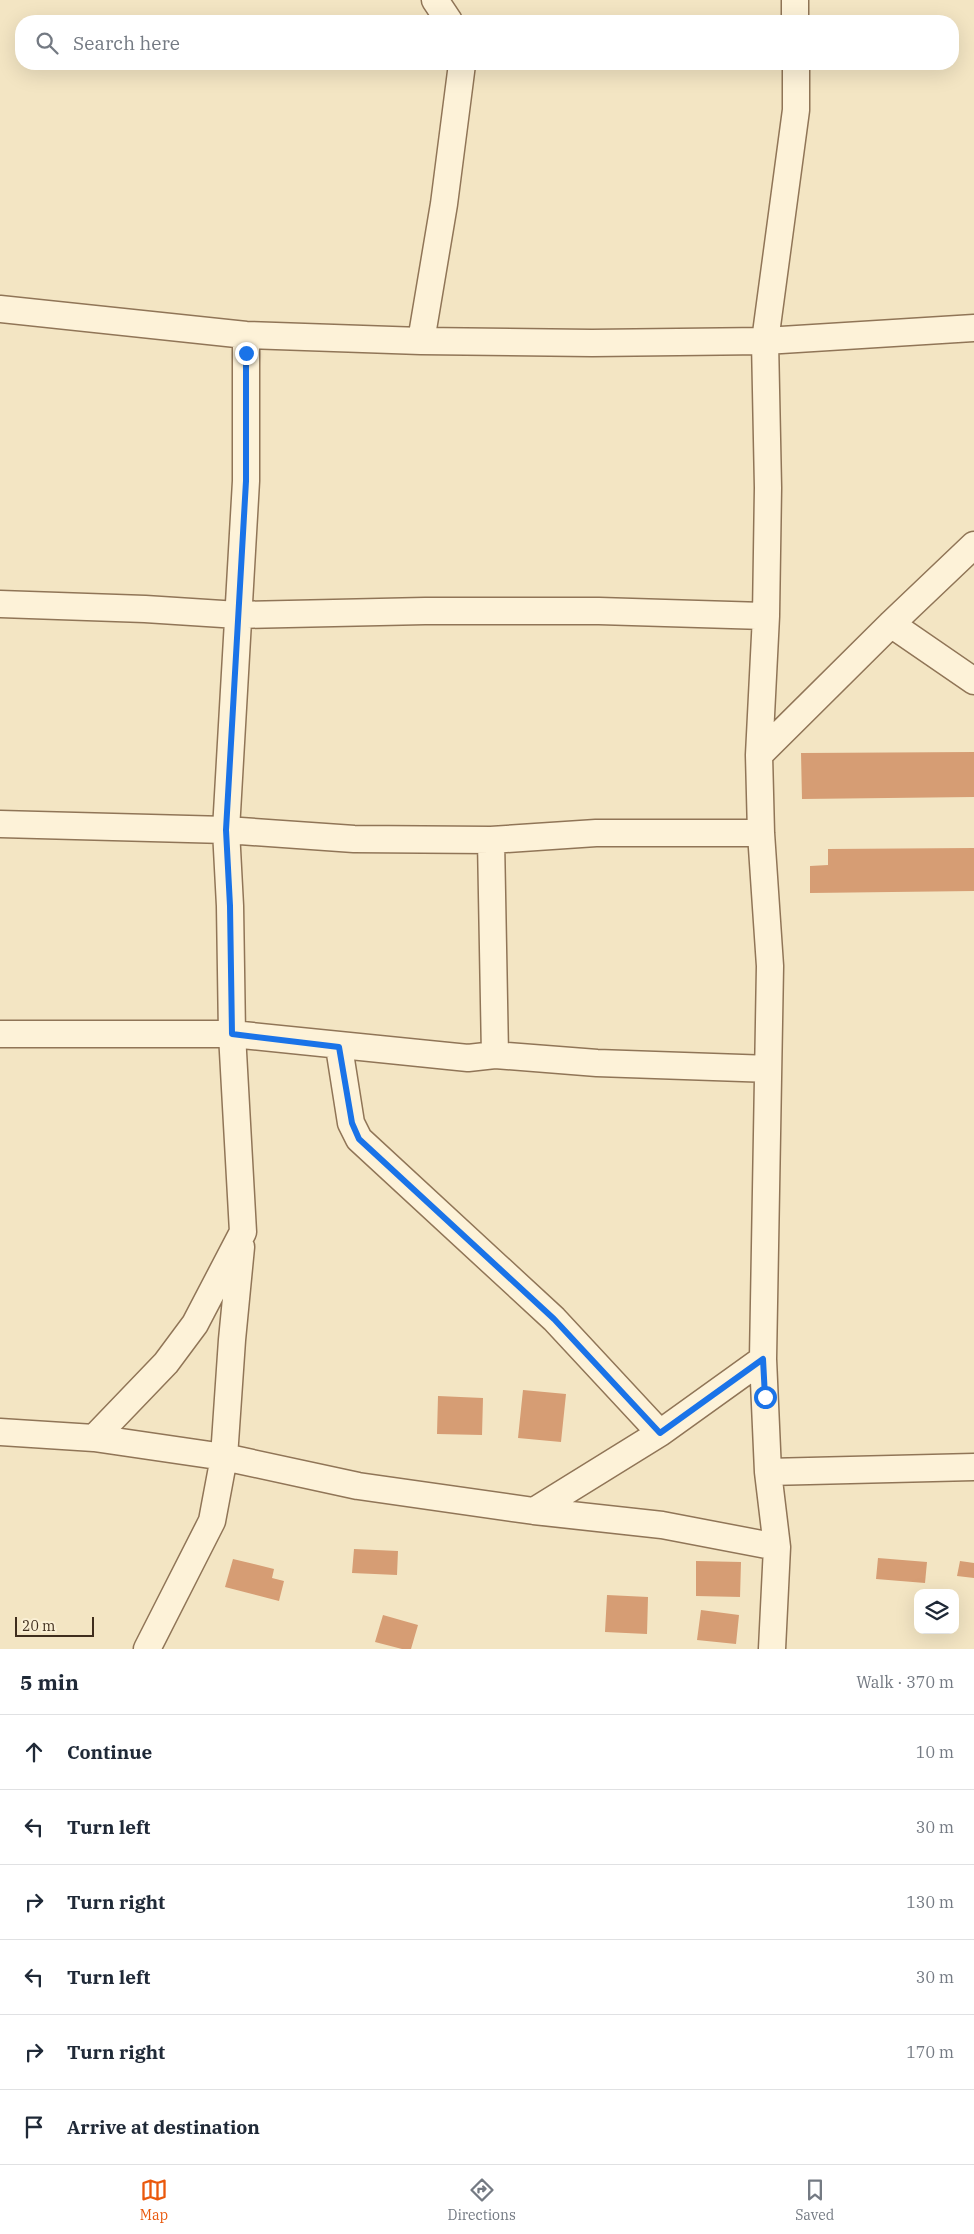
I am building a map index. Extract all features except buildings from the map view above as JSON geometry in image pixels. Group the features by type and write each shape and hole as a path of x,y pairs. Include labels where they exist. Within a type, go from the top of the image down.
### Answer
{"street":[{"path":"434,0 445,15"},
{"path":"795,0 795,15"},
{"path":"421,341 444,204 461,70"},
{"path":"772,1649 778,1547 768,1472 763,1359 770,966 758,755 766,616 768,488 765,342 796,110 796,70"},
{"path":"0,309 246,335 421,341 592,343 765,342 974,328"},
{"path":"147,1649 212,1521 224,1458 232,1340 243,1232 232,1034 230,906 226,830 246,481 246,335"},
{"path":"758,755 974,545"},
{"path":"0,604 146,609 238,615 425,611 599,611 766,616"},
{"path":"891,624 974,681"},
{"path":"0,824 226,830 354,839 491,840 596,834 761,833"},
{"path":"491,840 495,1055"},
{"path":"0,1034 232,1034 339,1047 468,1058 495,1055 597,1064 768,1070"},
{"path":"339,1047 352,1123 359,1139 554,1319 660,1433"},
{"path":"94,1438 166,1363 195,1324 243,1232"},
{"path":"534,1511 660,1433 763,1359"},
{"path":"0,1432 94,1438 224,1458 358,1486 534,1511 662,1525 778,1547"},
{"path":"768,1472 974,1467"}],"route":[{"path":"246,353 246,481 226,830 230,906 232,1034 339,1047 352,1123 359,1139 554,1319 660,1433 763,1359 765,1397"}]}
